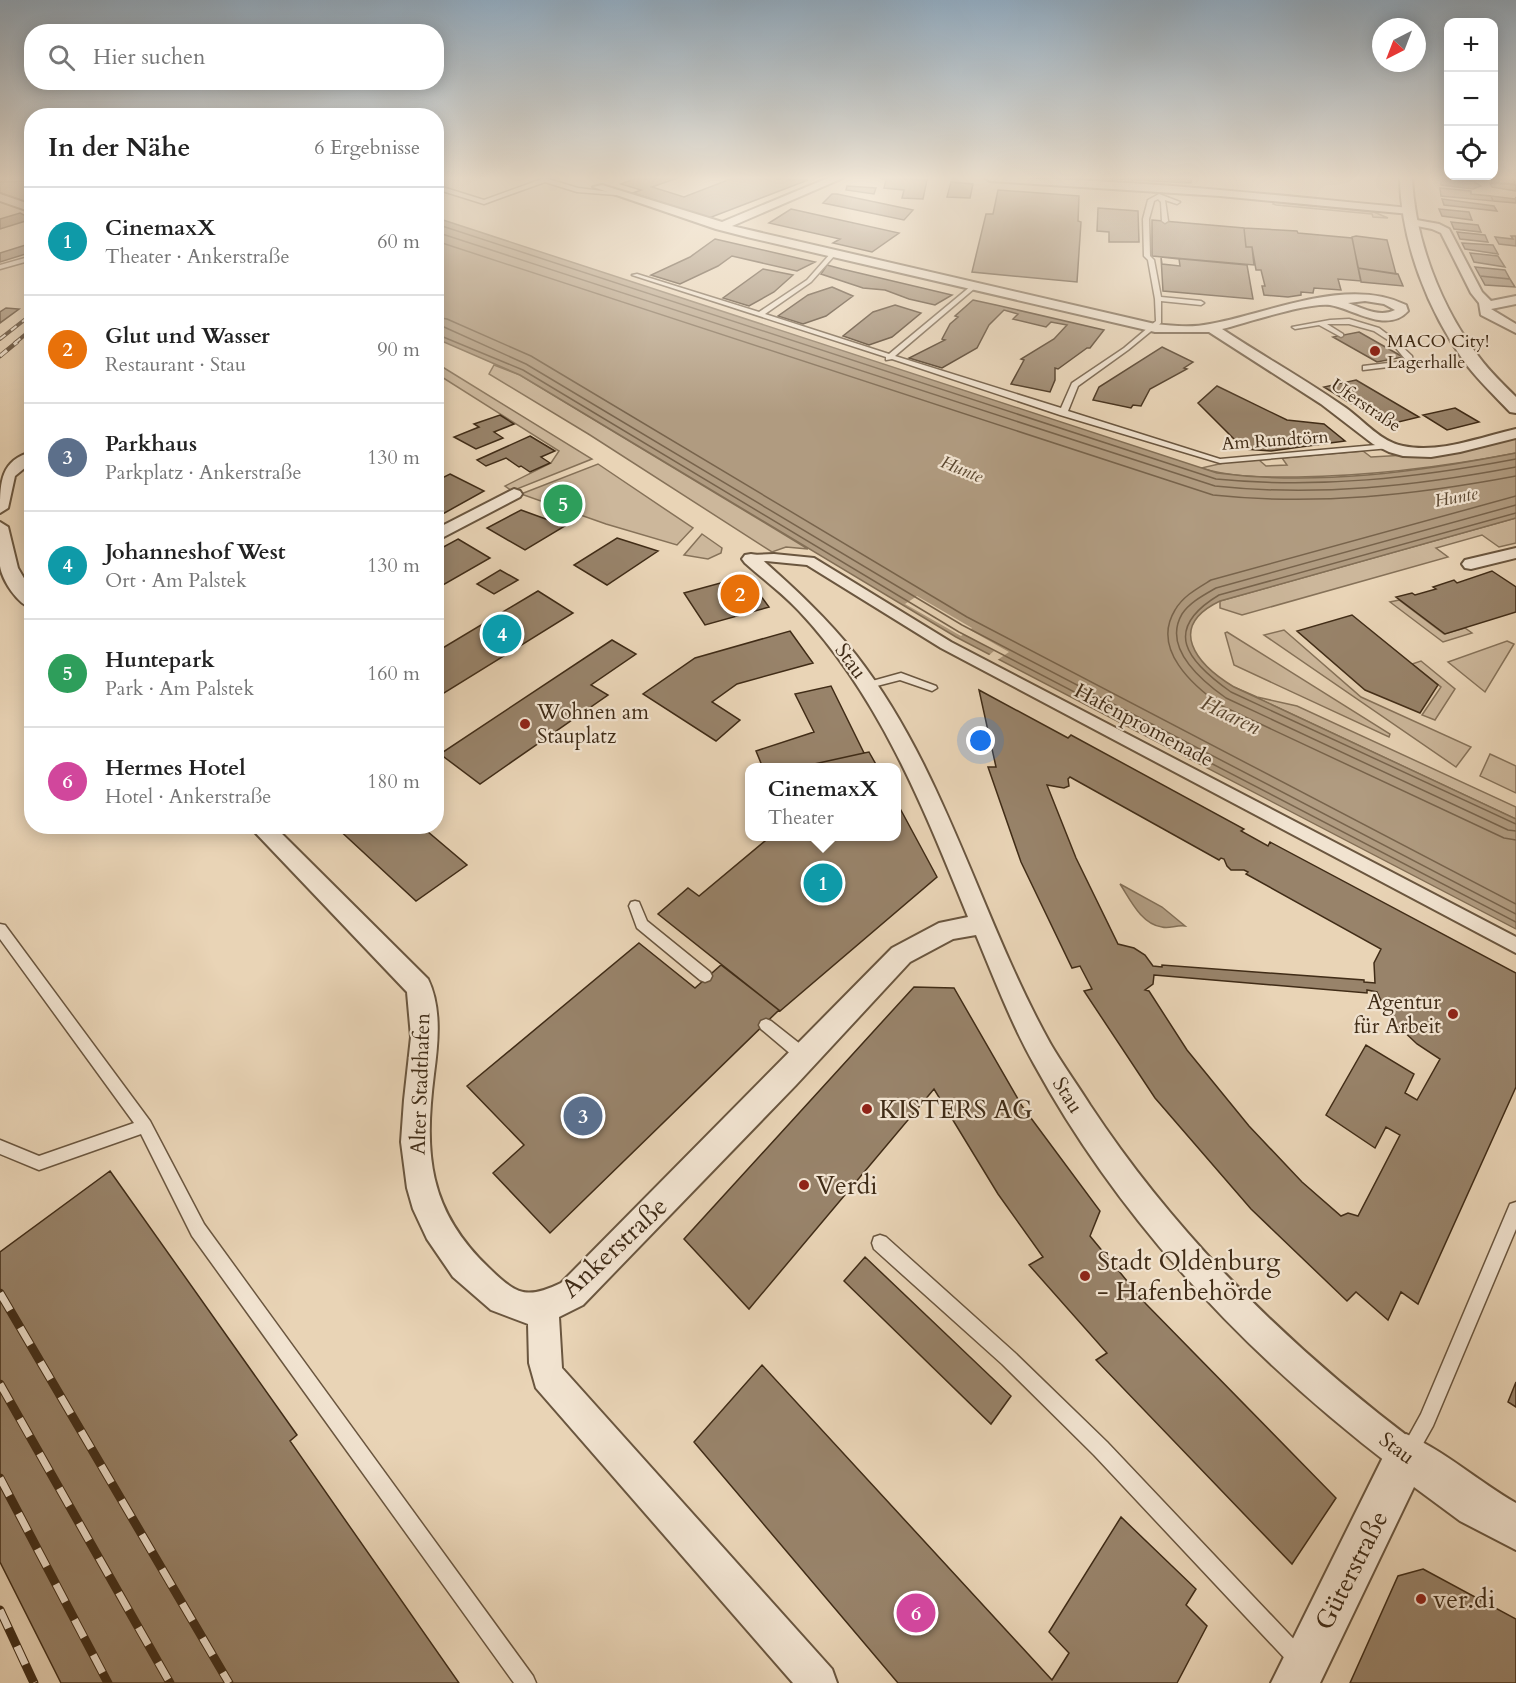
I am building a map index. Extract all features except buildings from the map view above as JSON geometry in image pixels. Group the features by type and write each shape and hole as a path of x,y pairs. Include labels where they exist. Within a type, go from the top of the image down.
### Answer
{"street":[{"path":"844,257 1155,328 1181,330 1210,328 1290,308 1331,302"},
{"path":"1422,257 1454,332 1471,359 1516,408"},
{"path":"1459,257 1487,306 1485,312 1516,329"},
{"path":"1487,306 1516,300"},
{"name":"Uferstraße","path":"1210,328 1342,412 1388,446 1402,451 1455,448 1516,433"},
{"path":"0,508 5,476 12,467 24,460"},
{"path":"444,532 514,494"},
{"path":"0,527 5,558 13,578 24,591"},
{"path":"1471,564 1516,553"},
{"name":"Hafenpromenade","path":"752,559 769,556 794,561 810,561 946,645 1516,946"},
{"name":"Stau","path":"752,559 777,578 813,613 839,643 869,686 895,730 922,786 1039,1048 1095,1139 1136,1195 1184,1253 1281,1354 1333,1400 1406,1456 1476,1505 1516,1528"},
{"name":"Alter Stadthafen","path":"268,834 419,987 425,1009 426,1038 416,1116 416,1160 422,1195 435,1229 463,1267 493,1293 518,1308 543,1308"},
{"name":"Ankerstraße","path":"819,1683 548,1376 545,1363 543,1308 572,1294 901,955 948,930 984,924"},
{"name":"Güterstraße","path":"1299,1673 1406,1456"}],"lane":[{"path":"759,315 809,281 831,257"},
{"path":"1063,413 1075,385 1155,328 1159,322 1158,299 1151,260 1148,257"},
{"path":"0,267 24,260"},
{"name":"Am Rundtörn","path":"635,275 1063,413 1220,461 1388,446"},
{"path":"889,357 899,346 973,287"},
{"path":"1158,299 1201,303"},
{"path":"1295,327 1344,320 1378,330 1396,343 1400,351 1409,358 1409,362 1405,363 1366,368"},
{"path":"1320,323 1341,335"},
{"path":"869,686 901,676 932,687"},
{"path":"635,906 642,924 705,976"},
{"path":"0,929 146,1126 198,1230 526,1683"},
{"path":"766,1025 804,1056"},
{"path":"0,1147 39,1163 146,1126"},
{"path":"1406,1456 1427,1420 1516,1210"},
{"path":"880,1243 1015,1364 1131,1479 1257,1618 1299,1673"}],"shaded area":[{"path":"494,365 520,375 808,549 786,547 772,552 590,435 489,374"},
{"path":"444,368 592,459 512,491 505,486 551,463 559,451 444,378"},
{"path":"1516,438 1516,453 1461,463 1380,473 1261,477 1225,474 1201,468 1228,462 1259,460 1266,466 1287,465 1282,458 1363,451 1371,457 1459,452"},
{"path":"598,464 693,528 677,545 606,524 521,494"},
{"path":"1516,518 1516,543 1499,547 1482,535 1436,548 1448,557 1242,615 1220,608 1220,601"},
{"path":"702,534 722,548 721,553 708,559 684,555"},
{"path":"1399,600 1444,634 1465,628 1472,633 1443,642 1390,602"},
{"path":"1284,630 1361,697 1471,747 1456,767 1264,635"},
{"path":"1227,632 1390,734 1389,737 1234,665 1225,633"},
{"path":"1507,641 1514,644 1485,692 1448,662"},
{"path":"1421,661 1455,689 1435,720 1422,715 1441,687 1412,664"},
{"path":"1234,687 1257,697 1297,706 1516,807 1516,819"},
{"path":"1490,754 1516,766 1516,793 1480,776"}],"water":[{"path":"444,257 555,257 1217,473 1292,478 1367,475 1442,466 1516,453 1516,518 1220,601 1204,611 1194,622 1191,634 1199,657 1208,668 1234,687 1516,819 1516,929 956,637 520,375 444,342"},
{"path":"1120,884 1162,907 1185,926 1165,927 1148,921 1137,910"}],"pier":[{"path":"917,596 1009,652 996,661 987,657 994,651 964,634 961,636 905,604"}],"railway":[{"path":"0,339 24,320"},
{"path":"15,343 24,336"},
{"path":"0,356 17,342"},
{"path":"0,1293 229,1683"},
{"path":"0,1384 170,1683"},
{"path":"0,1478 108,1683"},
{"path":"0,1610 34,1683"}],"place":[{"name":"MACO City! Lagerhalle","path":"1375,351"},
{"name":"Huntepark","path":"563,504"},
{"name":"Glut und Wasser","path":"740,594"},
{"name":"Johanneshof West","path":"502,634"},
{"name":"Wohnen am Stauplatz","path":"525,724"},
{"name":"CinemaxX","path":"823,883"},
{"name":"Agentur für Arbeit","path":"1453,1014"},
{"name":"KISTERS AG","path":"867,1109"},
{"name":"Parkhaus","path":"583,1116"},
{"name":"Verdi","path":"804,1185"},
{"name":"Stadt Oldenburg - Hafenbehörde","path":"1085,1276"},
{"name":"ver.di","path":"1421,1599"},
{"name":"Hermes Hotel","path":"916,1613"}],"water label":[{"name":"Hunte","path":"962,469"},
{"name":"Hunte","path":"1456,497"},
{"name":"Haaren","path":"1231,714"}]}
